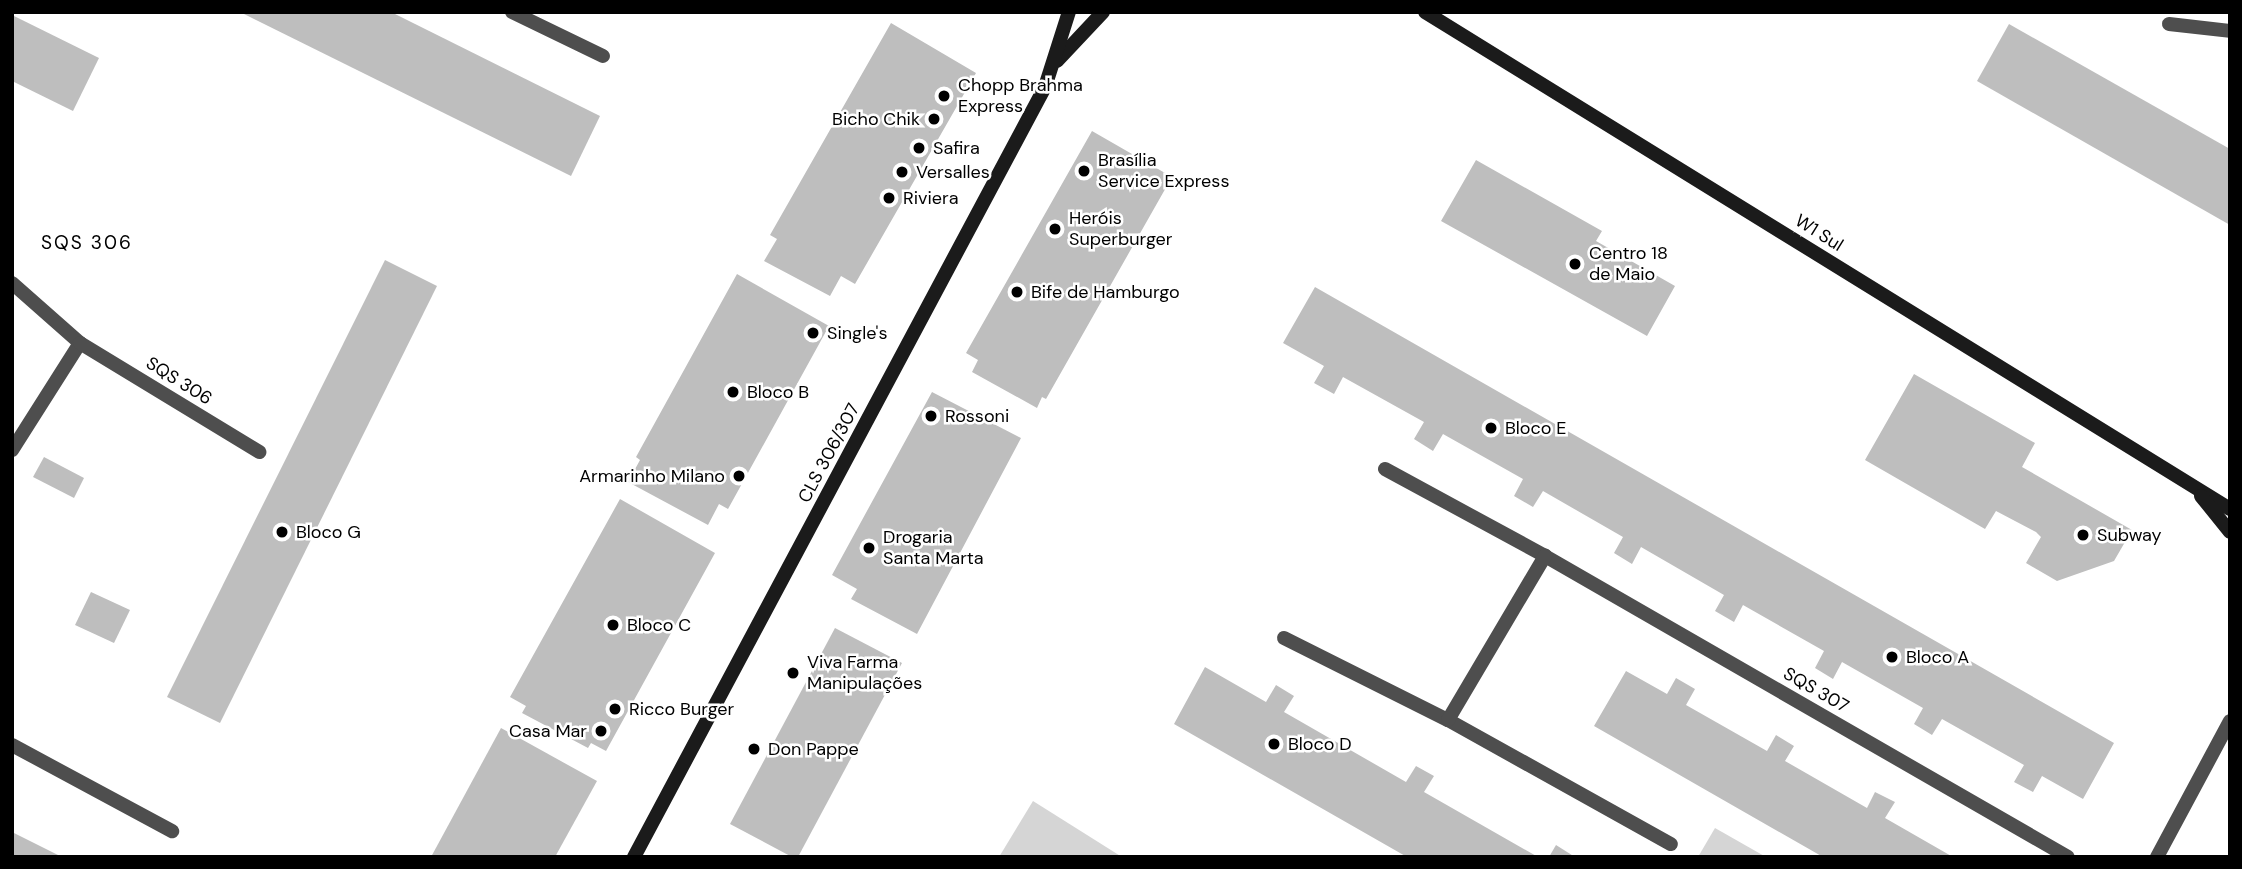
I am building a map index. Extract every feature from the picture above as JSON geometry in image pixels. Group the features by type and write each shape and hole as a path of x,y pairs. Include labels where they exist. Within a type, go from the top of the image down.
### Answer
{"street":[{"path":"512,12 603,56"},
{"name":"CLS 306/307","path":"634,857 786,576 1054,64 1069,12"},
{"name":"CLS 306/307","path":"1054,64 1103,12"},
{"name":"W1 Sul","path":"1425,12 2230,509"},
{"path":"2169,24 2230,31"},
{"name":"SQS 306","path":"12,283 80,343 259,452"},
{"path":"12,450 80,343"},
{"name":"SQS 307","path":"1385,469 1545,556 2068,857"},
{"name":"W1 Sul","path":"2193,487 2230,531"},
{"path":"1448,720 1545,556"},
{"path":"1284,638 1448,720 1671,844"},
{"path":"2157,857 2230,721"},
{"path":"12,745 172,831"}],"shaded area":[{"path":"1033,801 1122,857 999,857"},
{"path":"1715,828 1766,857 1698,857"}],"building":[{"path":"240,12 391,12 600,116 571,176"},
{"path":"12,15 99,58 73,111 12,81"},
{"path":"891,23 976,73 855,284 841,276 830,296 764,261 777,239 770,235"},
{"path":"2009,24 2230,149 2230,225 1977,81"},
{"path":"1092,131 1172,177 1046,399 1042,397 1037,408 972,372 978,360 966,353"},
{"name":"Centro 18 de Maio","path":"1476,160 1602,231 1596,241 1675,286 1647,336 1441,221"},
{"name":"Bloco G","path":"385,260 437,286 220,723 167,697"},
{"name":"Bloco B","path":"737,274 829,326 728,509 719,504 708,525 628,482 640,460 636,457"},
{"path":"1315,287 2114,743 2083,799 2042,776 2033,792 2014,782 2024,765 1942,719 1932,735 1914,724 1923,708 1842,662 1833,679 1815,668 1824,651 1743,605 1734,622 1715,611 1724,595 1641,547 1632,564 1614,553 1623,537 1543,491 1533,507 1514,496 1523,479 1443,434 1433,451 1414,439 1424,422 1343,377 1334,394 1314,383 1324,366 1283,343"},
{"path":"1914,374 2035,443 2022,467 2132,530 2114,561 2057,581 2026,563 2041,537 2036,532 1996,511 1985,529 1865,460"},
{"path":"932,392 1021,438 917,634 851,599 857,589 832,575"},
{"path":"44,457 84,478 74,498 33,477"},
{"name":"Bloco C","path":"620,499 715,553 606,751 591,743 588,748 522,713 526,706 510,697"},
{"path":"91,592 130,610 114,643 75,625"},
{"path":"835,628 902,663 798,857 792,857 730,824"},
{"name":"Bloco D","path":"1205,667 1266,702 1276,685 1294,696 1284,712 1406,782 1416,766 1434,776 1424,792 1538,857 1407,857 1174,724"},
{"path":"1626,671 1667,694 1676,678 1695,689 1686,705 1767,751 1776,735 1794,746 1785,761 1867,808 1875,792 1895,802 1885,818 1953,857 1823,857 1594,726"},
{"path":"501,728 597,781 555,857 431,857"},
{"path":"12,832 62,857 12,857"},
{"path":"1556,845 1575,857 1549,857"}],"place":[{"name":"Chopp Brahma Express","path":"944,96"},
{"name":"Bicho Chik","path":"934,119"},
{"name":"Safira","path":"919,148"},
{"name":"Brasília Service Express","path":"1084,171"},
{"name":"Versalles","path":"902,172"},
{"name":"Riviera","path":"889,198"},
{"name":"Heróis Superburger","path":"1055,229"},
{"name":"Centro 18 de Maio","path":"1575,264"},
{"name":"Bife de Hamburgo","path":"1017,292"},
{"name":"Single's","path":"813,333"},
{"name":"Bloco B","path":"733,392"},
{"name":"Rossoni","path":"931,416"},
{"name":"Bloco E","path":"1491,428"},
{"name":"Armarinho Milano","path":"739,476"},
{"name":"Bloco G","path":"282,532"},
{"name":"Subway","path":"2083,535"},
{"name":"Drogaria Santa Marta","path":"869,548"},
{"name":"Bloco C","path":"613,625"},
{"name":"Bloco A","path":"1892,657"},
{"name":"Viva Farma Manipulações","path":"793,673"},
{"name":"Ricco Burger","path":"615,709"},
{"name":"Casa Mar","path":"601,731"},
{"name":"Bloco D","path":"1274,744"},
{"name":"Don Pappe","path":"754,749"}],"district":[{"name":"SQS 306","path":"87,243"}]}
